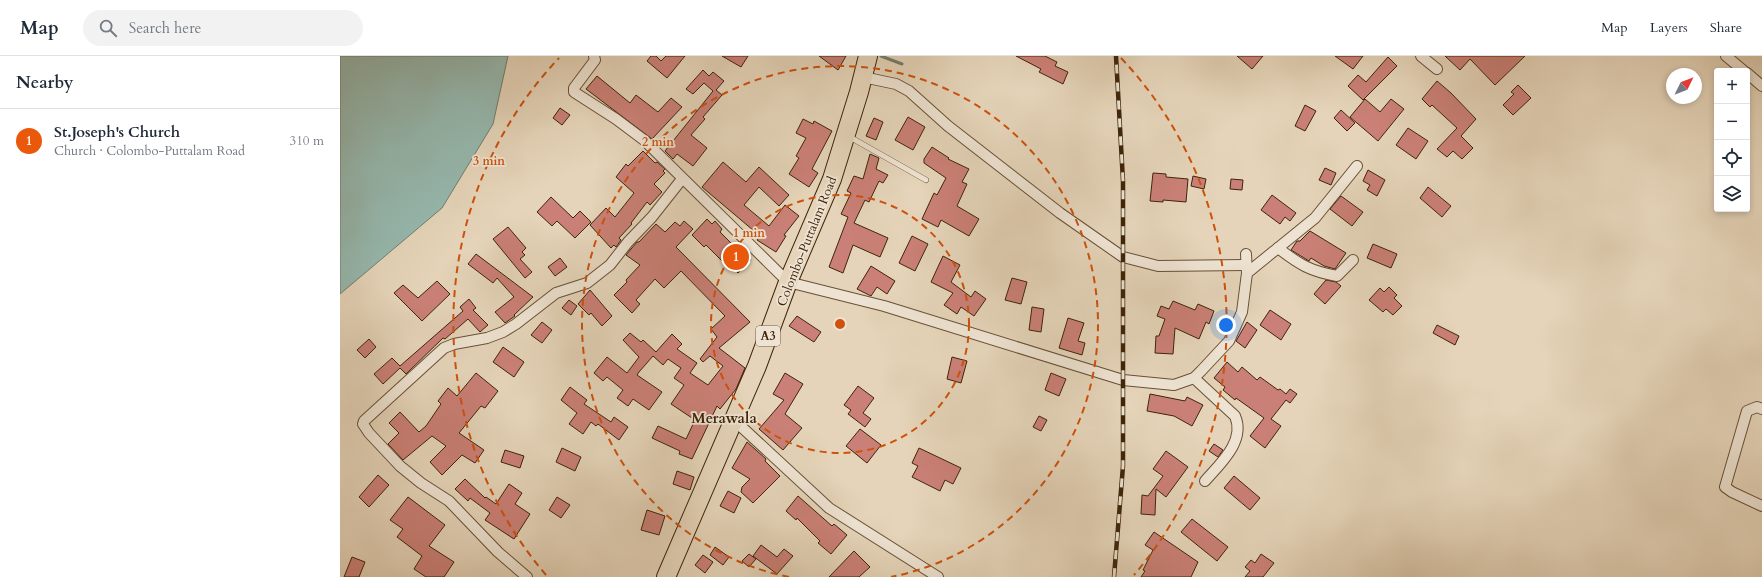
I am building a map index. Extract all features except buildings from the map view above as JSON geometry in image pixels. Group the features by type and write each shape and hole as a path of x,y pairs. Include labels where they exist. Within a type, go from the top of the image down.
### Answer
{"highway":[{"name":"Colombo-Puttalam Road","path":"666,577 757,366 788,282 832,179 868,56"}],"street":[{"path":"594,56 595,60 574,88 574,92 634,132 788,282 884,306 1123,380 1174,385 1194,378 1229,341 1242,312 1246,264"},
{"path":"1421,56 1437,69"},
{"path":"1726,56 1740,68"},
{"path":"1750,76 1762,86"},
{"path":"863,77 896,84 909,91 948,126 1060,213 1123,258 1158,266 1246,264 1278,248 1315,218 1357,166"},
{"path":"527,577 498,552 448,501 421,483 400,466 369,433 364,421 444,348 454,344 487,338 503,332 516,324 556,293 588,283 610,265 628,242 652,217 682,179"},
{"path":"1278,248 1296,262 1316,272 1337,276 1353,260"},
{"path":"1194,378 1235,416 1238,422 1237,436 1234,445 1205,481"},
{"path":"1762,409 1757,407 1747,411 1725,487 1732,492 1762,506"},
{"path":"734,420 829,508 938,577"}],"lane":[{"path":"846,135 926,180"}],"water":[{"path":"340,56 508,56 493,124 442,208 340,294"}],"waterway":[{"path":"881,56 902,64"}],"railway":[{"path":"1114,577 1123,466 1123,181 1116,56"}],"place":[{"name":"St.Joseph's Church","path":"736,257"}],"district":[{"name":"Merawala","path":"724,418"}]}
